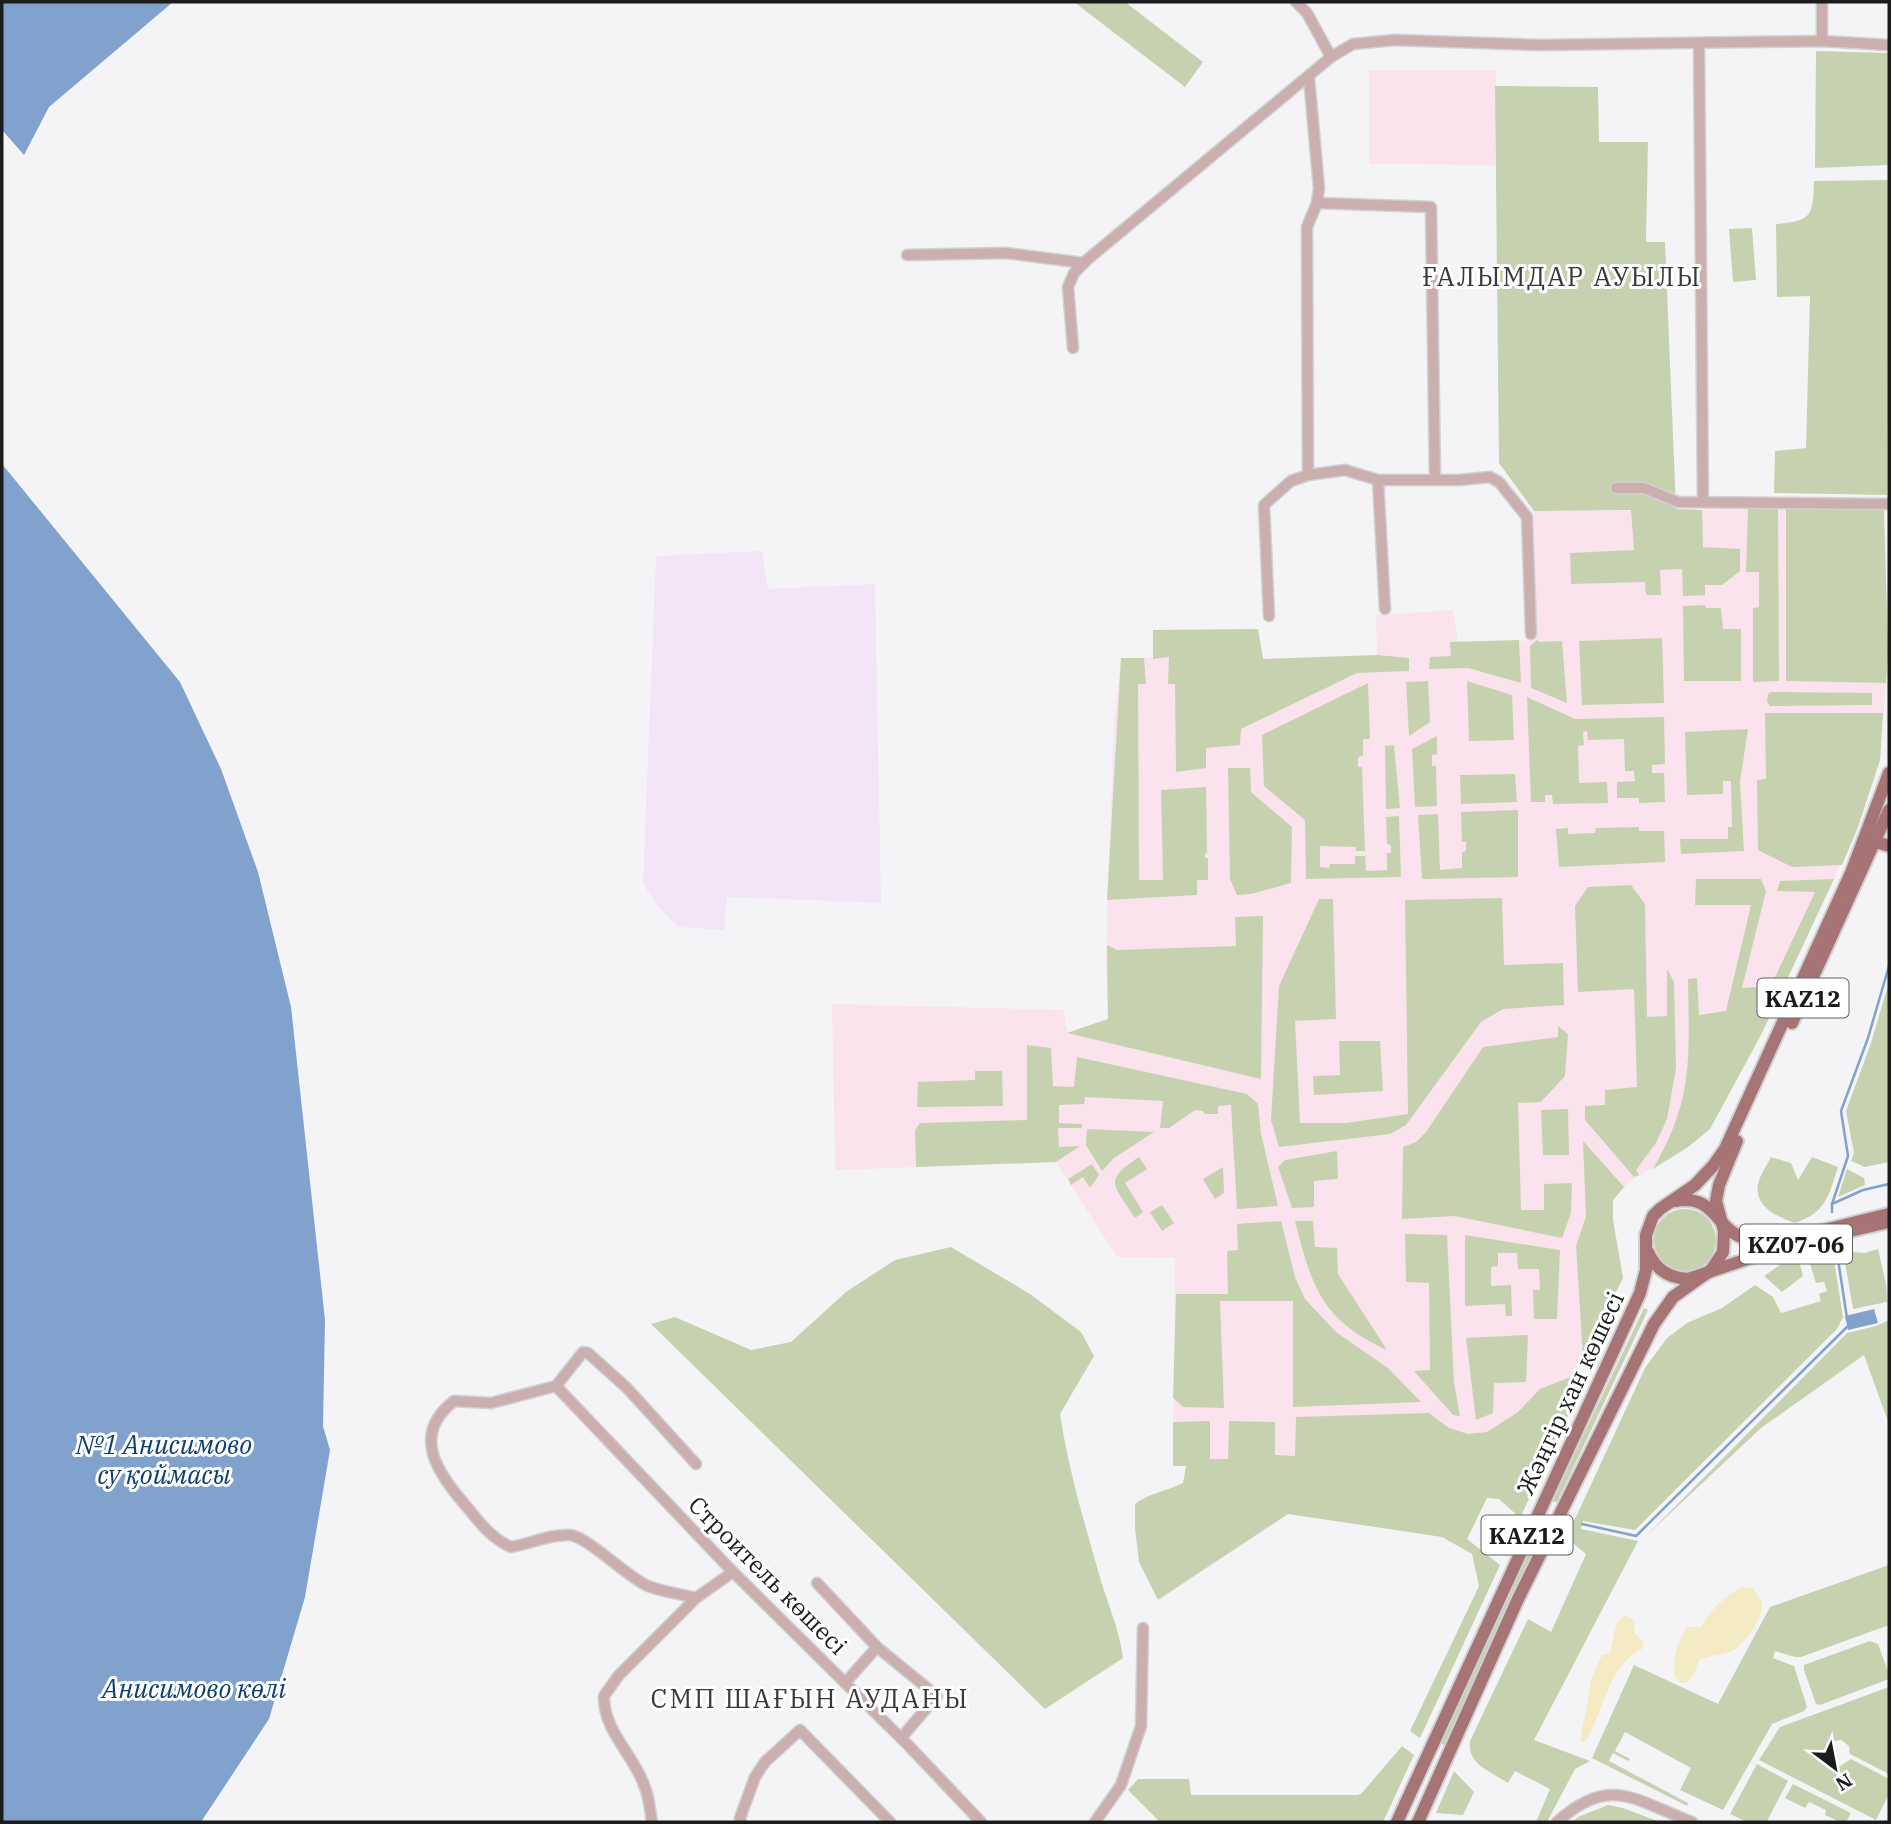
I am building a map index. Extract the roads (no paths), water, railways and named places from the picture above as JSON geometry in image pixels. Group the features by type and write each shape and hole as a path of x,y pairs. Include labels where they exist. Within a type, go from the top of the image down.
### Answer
{"main road":[{"name":"Жәңгір хан көшесі","path":"1418,1822 1524,1587 1654,1324 1674,1297 1716,1265 1725,1245 1717,1208 1718,1192 1728,1162 1870,841 1889,773"},
{"name":"Жәңгір хан көшесі","path":"1397,1822 1634,1307 1646,1270 1646,1235 1653,1216 1695,1185 1725,1149 1870,841 1889,810"},
{"path":"1870,841 1889,846"},
{"path":"1668,1203 1687,1199 1696,1201 1705,1205 1719,1218"},
{"name":"KZ07-06","path":"1719,1218 1736,1234 1762,1240 1797,1235 1889,1214"},
{"name":"KZ07-06","path":"1704,1274 1786,1246 1889,1223"},
{"path":"1646,1245 1652,1261 1664,1273 1680,1279 1704,1274"}],"street":[{"path":"1296,2 1307,13 1331,57"},
{"path":"1822,2 1822,41"},
{"path":"1073,348 1068,286 1074,273 1331,57 1353,44 1395,40 1542,45 1822,41 1889,45"},
{"path":"1699,43 1703,502"},
{"path":"1308,78 1319,188 1317,203 1307,227 1308,475"},
{"path":"1317,203 1431,207 1435,480"},
{"path":"907,255 1006,253 1084,263"},
{"path":"1269,616 1264,505 1291,481 1308,475 1345,470 1378,480 1490,477 1499,482 1527,517 1531,634"},
{"path":"1378,480 1385,610"},
{"path":"1616,488 1644,488 1678,502 1889,504"},
{"path":"696,1464 626,1388 589,1353 583,1352 555,1386 491,1403 454,1401 445,1407 435,1420 430,1437 433,1455 445,1483 501,1543 511,1547 534,1540 571,1535 649,1586 696,1598"},
{"name":"Строитель көшесі","path":"555,1386 733,1572 982,1822"},
{"path":"652,1822 645,1786 606,1719 604,1696 619,1675 696,1598 733,1572"},
{"path":"817,1583 877,1647 937,1696 901,1738"},
{"path":"1095,1822 1121,1785 1141,1726 1143,1628"},
{"path":"845,1683 877,1647"},
{"path":"741,1822 740,1818 755,1777 765,1762 800,1730 890,1822"},
{"path":"1557,1822 1589,1799 1615,1794 1692,1822"}],"water":[{"path":"2,2 173,2 49,107 24,155 2,130"},
{"name":"№1 Анисимово су қоймасы","path":"2,464 180,682 221,769 258,872 291,1007 325,1320 323,1426 330,1450 305,1597 269,1719 201,1822 2,1822"},
{"path":"1874,1309 1878,1323 1848,1330 1845,1316"}],"waterway":[{"path":"1832,1204 1848,1156 1841,1111 1868,1038 1889,966"},
{"path":"1832,1212 1832,1204 1863,1190 1889,1184"},
{"path":"1837,1253 1847,1318"},
{"path":"1582,1524 1636,1536 1847,1327"}],"district":[{"name":"ҒАЛЫМДАР АУЫЛЫ","path":"1562,276"},
{"name":"СМП ШАҒЫН АУДАНЫ","path":"810,1698"}],"water label":[{"name":"Анисимово көлі","path":"194,1688"}]}
